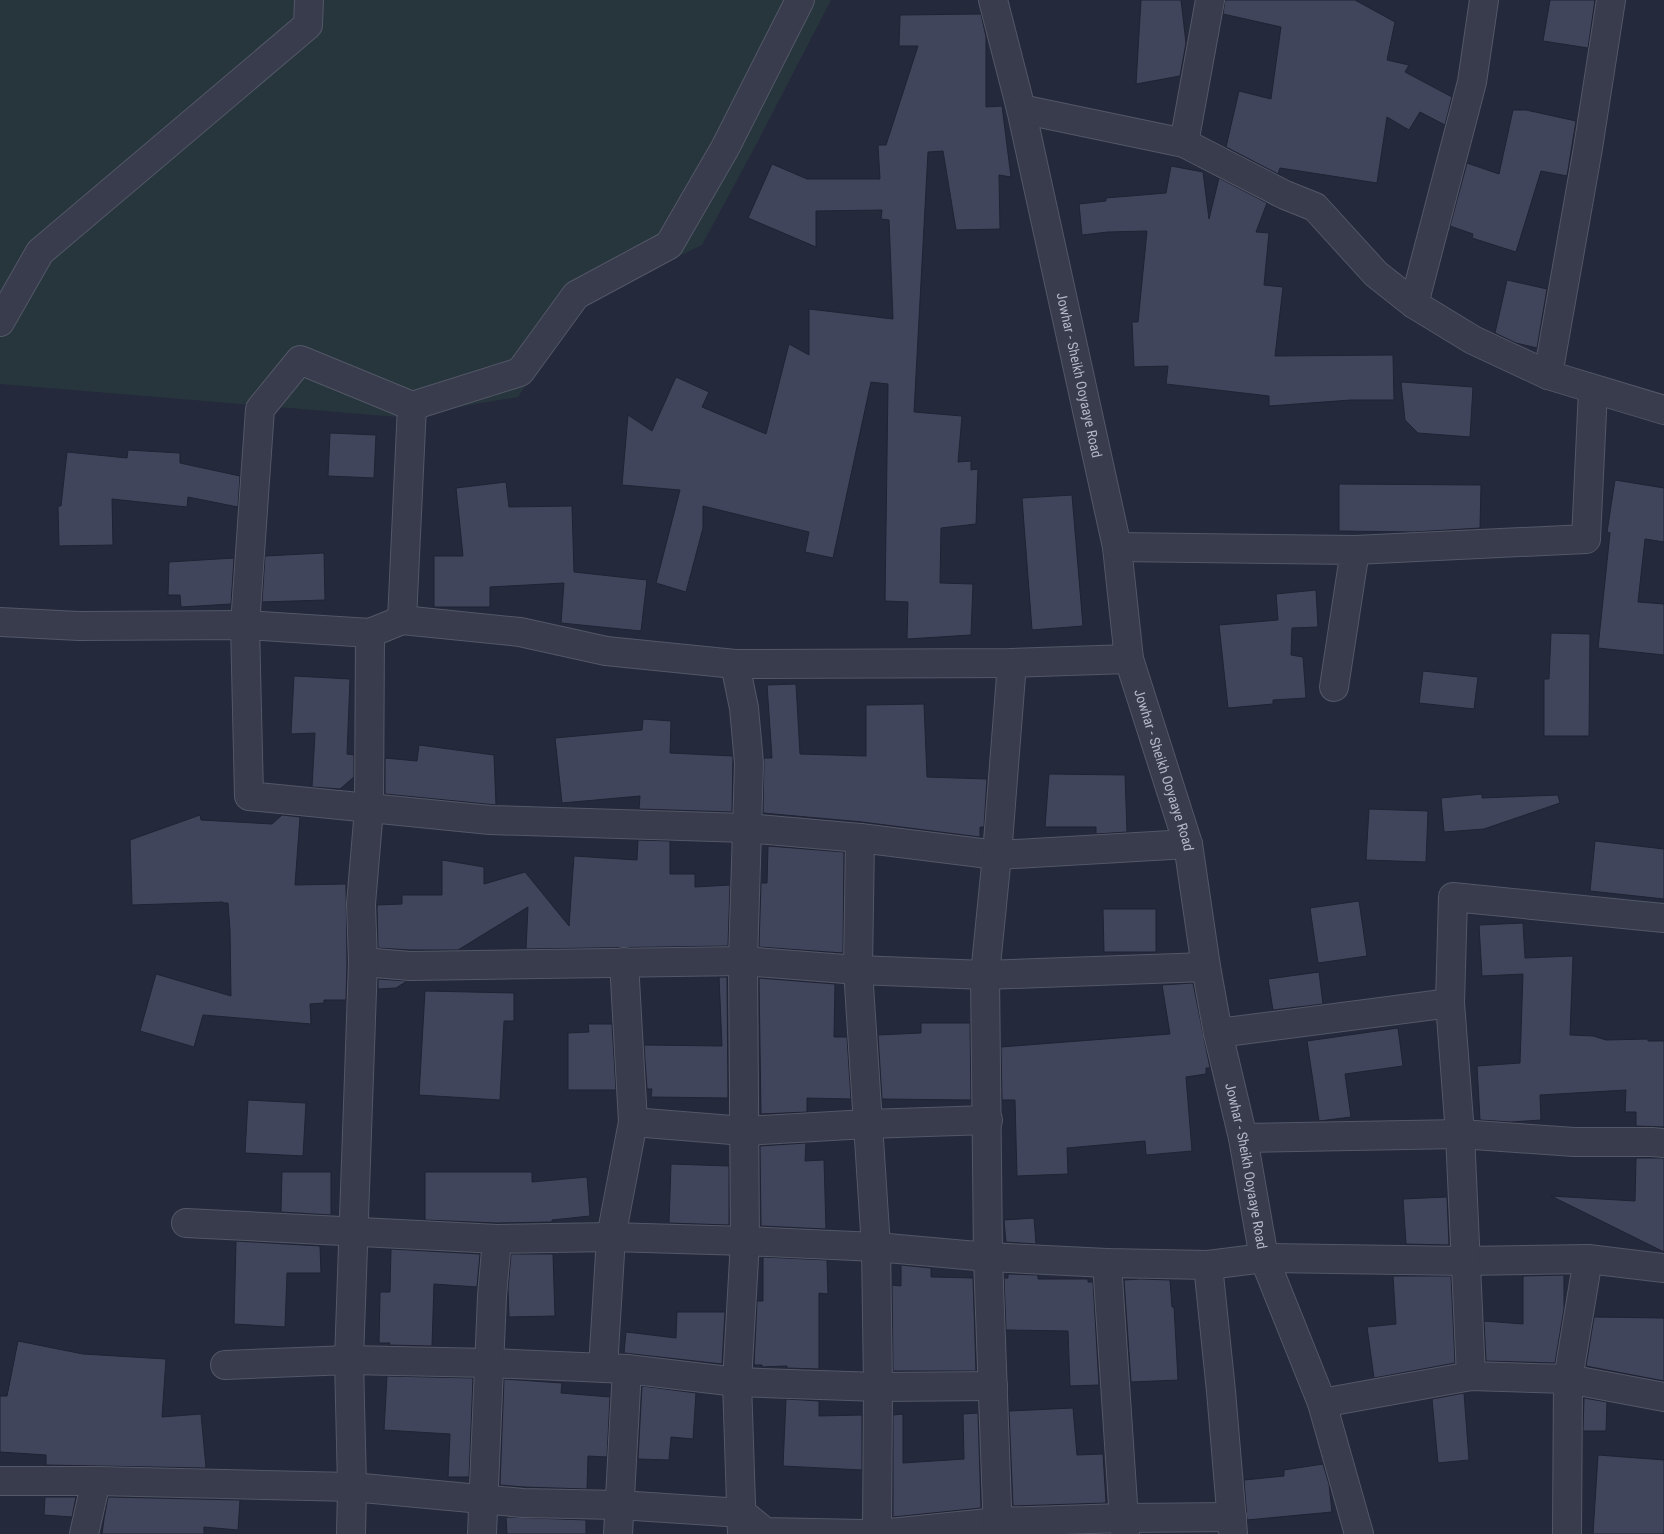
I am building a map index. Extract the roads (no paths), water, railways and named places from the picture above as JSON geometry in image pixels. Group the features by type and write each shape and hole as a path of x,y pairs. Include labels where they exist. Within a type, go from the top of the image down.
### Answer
{"street":[{"path":"0,322 40,252 308,25 309,0"},
{"path":"800,0 725,148 669,245 576,295 520,372 412,406 300,360 260,409 244,625 249,796 490,820 746,828 860,838 997,855 1188,844"},
{"name":"Jowhar - Sheikh Ooyaaye Road","path":"993,0 1020,109 1117,546 1129,659 1188,844 1206,967 1218,1033 1243,1138 1264,1258 1322,1403 1359,1534"},
{"path":"1184,143 1210,0"},
{"path":"1414,304 1472,82 1484,0"},
{"path":"1548,375 1588,148 1611,0"},
{"path":"1020,109 1184,143 1285,195 1315,207 1376,274 1414,304 1473,340 1548,375 1664,410"},
{"path":"1117,546 1354,550 1586,539 1594,390"},
{"path":"402,620 412,406"},
{"path":"1334,686 1354,550"},
{"path":"0,622 79,626 244,625 370,633 402,620 520,632 606,651 735,664 1012,663 1129,659"},
{"path":"351,1534 352,1487 349,1360 363,962 361,904 369,809 370,633"},
{"path":"998,1528 988,1257 985,974 997,855 1012,663"},
{"path":"735,664 744,708 749,763 743,961 745,1241 737,1382 742,1523"},
{"path":"860,838 858,970 876,1246 879,1534 998,1528 1232,1525 1208,1265"},
{"path":"1471,1376 1460,1134 1450,1003 1452,896 1664,918"},
{"path":"363,962 410,966 743,961 858,970 985,974 1206,967"},
{"path":"618,1534 619,1505 611,1237 633,1122 624,962"},
{"path":"1218,1033 1450,1003"},
{"path":"633,1122 744,1131 988,1120"},
{"path":"1243,1138 1460,1134 1574,1142 1664,1143"},
{"path":"186,1223 497,1239 611,1237 876,1246 988,1257 1107,1263 1208,1265 1264,1258 1465,1261 1588,1259 1664,1268"},
{"path":"482,1534 492,1296 497,1239"},
{"path":"1567,1534 1568,1378 1588,1259"},
{"path":"1107,1263 1124,1526"},
{"path":"226,1365 349,1360 490,1363 615,1369 737,1382 878,1387 993,1386"},
{"path":"1322,1403 1471,1376 1568,1378 1664,1397"},
{"path":"0,1481 96,1481 352,1487 523,1503 619,1505 742,1523 765,1532 863,1534"},
{"path":"84,1534 96,1481"}]}
